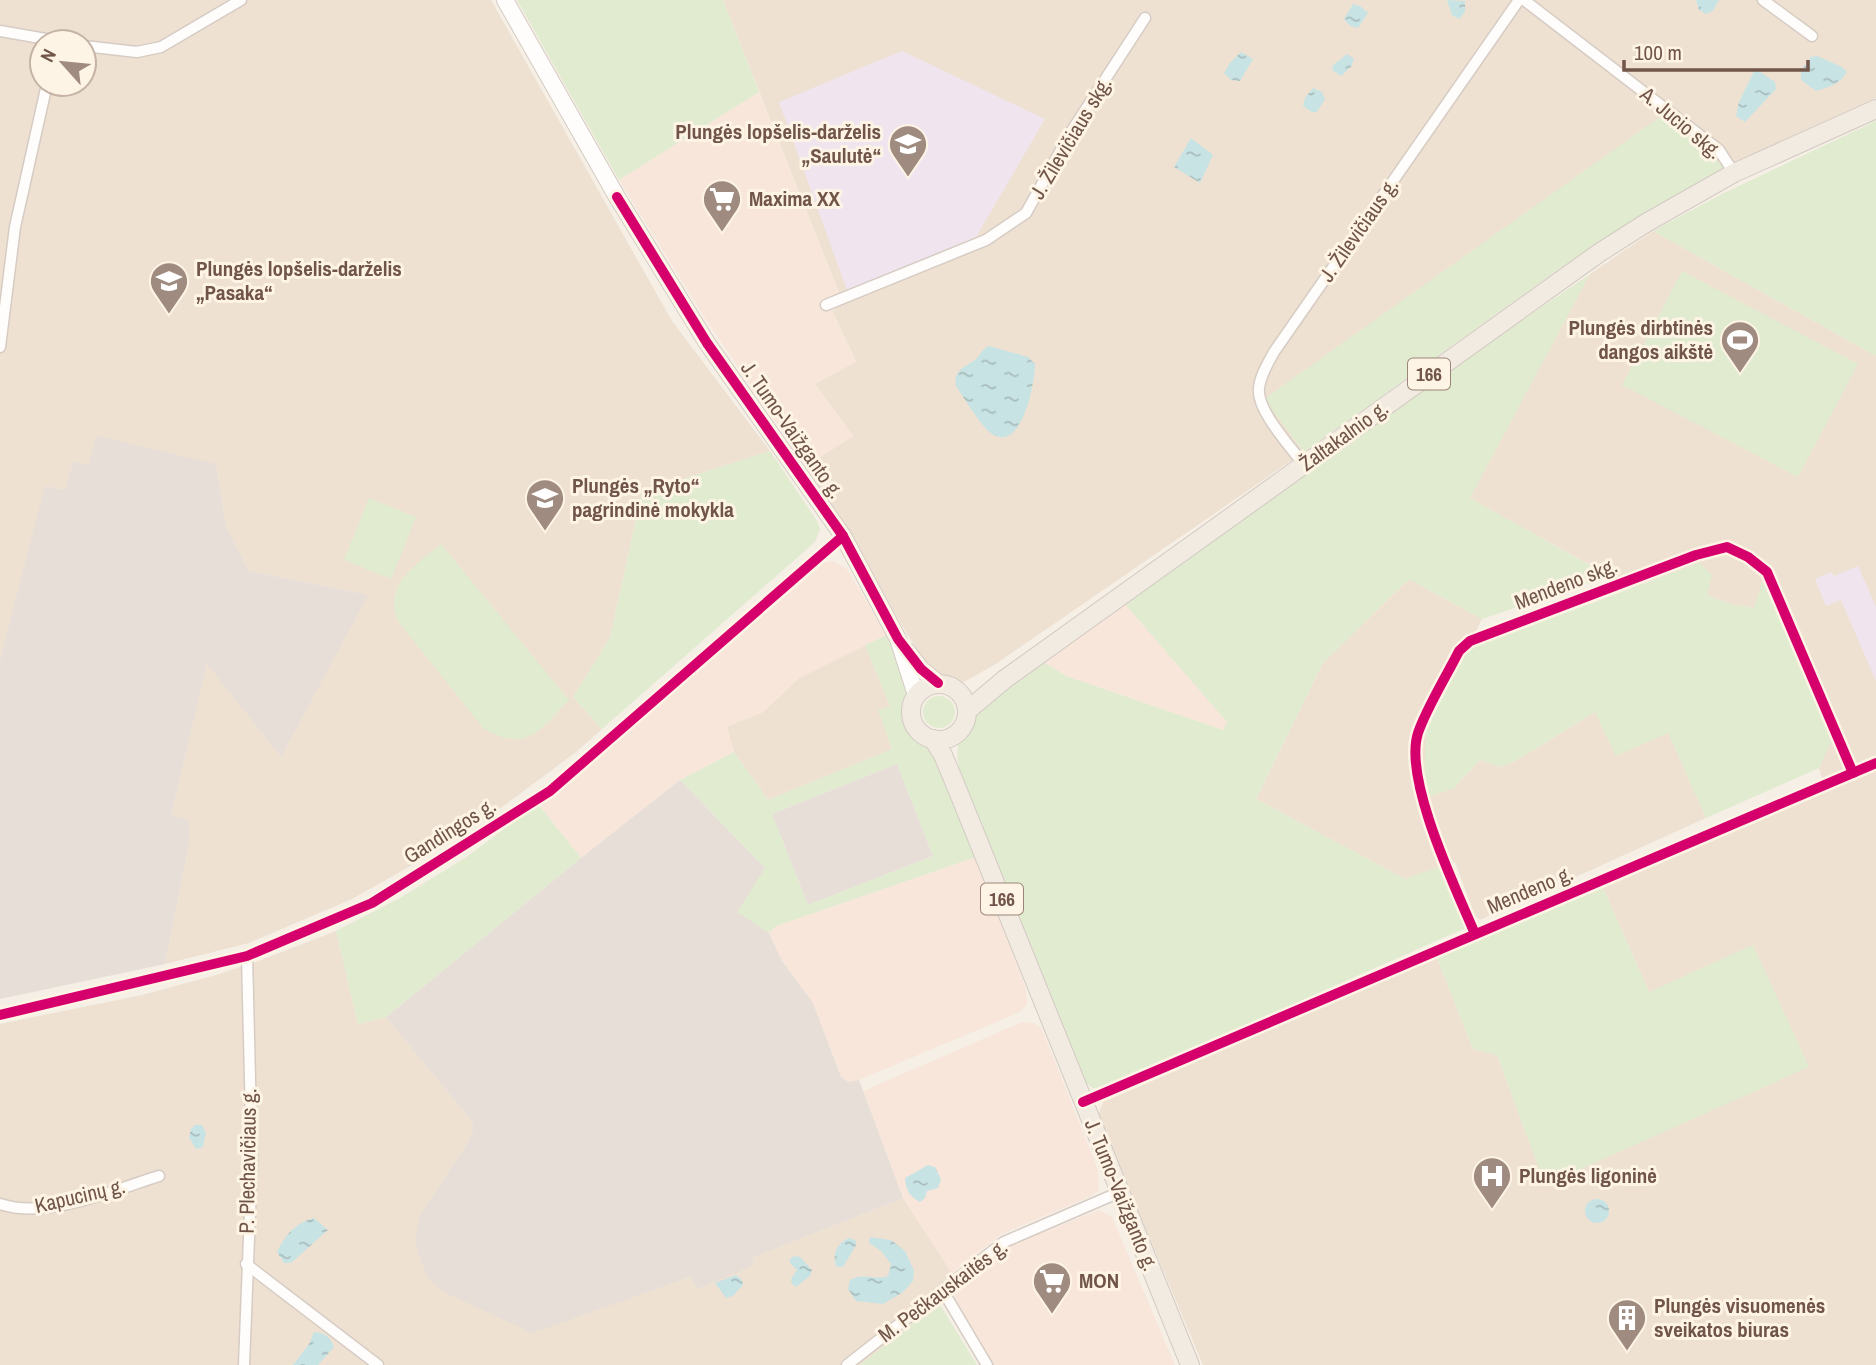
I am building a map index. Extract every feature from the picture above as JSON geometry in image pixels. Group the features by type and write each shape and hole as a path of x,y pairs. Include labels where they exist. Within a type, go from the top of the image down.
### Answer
{"main road":[{"name":"J. Tumo-Vaižganto g.","path":"505,0 611,186 706,343 843,536 898,639 921,669 938,683"},
{"name":"Žaltakalnio g.","path":"968,710 1005,679 1551,285 1646,223 1734,173 1876,110"},
{"name":"J. Tumo-Vaižganto g.","path":"898,639 916,695"},
{"name":"Žaltakalnio g.","path":"960,692 1005,679"},
{"path":"916,695 922,689 938,683 950,685 960,692 968,710"},
{"name":"166","path":"916,695 911,713 914,723 919,731 933,739"},
{"name":"166","path":"954,736 965,724 968,710"},
{"name":"J. Tumo-Vaižganto g.","path":"954,736 958,791"},
{"path":"933,739 941,740 954,736"},
{"name":"J. Tumo-Vaižganto g.","path":"933,739 958,791 1191,1365"}],"street":[{"path":"98,48 136,52 161,47 241,0"},
{"name":"J. Žilevičiaus g.","path":"1304,465 1262,407 1258,390 1263,373 1274,352 1519,0"},
{"path":"1763,0 1812,36"},
{"name":"A. Jucio skg.","path":"1532,2 1719,150 1734,173"},
{"name":"J. Žilevičiaus skg.","path":"826,305 986,240 1026,213 1071,132 1145,18"},
{"path":"0,32 28,37"},
{"path":"0,347 15,228 44,98"},
{"name":"Gandingos g.","path":"0,1015 247,956 372,902 550,790 843,536"},
{"name":"Mendeno skg.","path":"1475,934 1422,800 1414,757 1418,734 1459,650 1470,641 1696,555 1727,547 1748,557 1767,572 1853,773"},
{"name":"Mendeno g.","path":"1083,1102 1416,962 1475,934 1876,763"},
{"name":"P. Plechavičiaus g.","path":"244,1365 252,1161 247,956"},
{"name":"Kapucinų g.","path":"0,1204 12,1209 41,1209 89,1198 159,1176"},
{"name":"M. Pečkauskaitės g.","path":"847,1365 1004,1242 1120,1192"},
{"path":"246,1264 378,1365"},
{"path":"943,1291 987,1365"}],"shaded area":[{"path":"0,0 491,0 672,321 770,451 642,492 610,638 573,697 602,729 576,752 505,805 432,854 352,899 249,943 165,964 189,844 189,820 171,815 207,663 281,757 367,595 249,571 226,527 216,464 73,463 65,490 46,486 0,660"},
{"path":"723,0 1876,0 1876,98 1725,167 1265,399 1304,452 994,665 962,683 930,672 806,466 853,436 815,384 856,361 832,311 843,303"},
{"name":"Plungės lopšelis-darželis „Saulutė“","path":"902,51 1045,119 976,237 847,290 779,102"},
{"path":"759,92 843,303 832,311 856,362 815,384 853,436 806,466 706,320 619,180"},
{"path":"1653,231 1876,356 1876,1365 1203,1365 1098,1115 1103,1102 1437,958 1473,1049 1497,1055 1545,1184 1649,992 1603,888 1826,791 1819,768 1832,737 1762,582 1755,608 1730,604 1707,595 1700,563 1632,588 1469,498 1590,274"},
{"path":"97,436 216,464 226,527 249,571 368,595 281,757 207,664 171,815 189,820 189,844 165,964 0,999 0,660 45,486 65,490 73,462 88,465"},
{"path":"833,561 847,569 887,635 799,678 763,712 727,726 734,752 680,780 581,858 538,804 585,769 825,562"},
{"path":"1858,566 1876,607 1876,681 1841,600 1826,606 1815,579 1831,572 1834,576"},
{"path":"1409,579 1482,619 1426,730 1453,789 1480,760 1499,767 1512,763 1595,712 1668,732 1706,818 1480,920 1475,916 1455,862 1405,879 1256,799 1323,663"},
{"path":"1124,603 1228,723 1223,730 1066,676 1042,661"},
{"path":"865,645 890,706 879,711 892,749 768,800 734,752 726,727 763,712 799,678"},
{"path":"897,764 933,856 808,905 772,814"},
{"path":"680,780 765,868 738,912 769,933 782,961 813,1003 841,1077 848,1082 859,1080 903,1198 752,1258 755,1265 697,1289 690,1277 532,1333 442,1291 427,1277 415,1239 420,1215 469,1141 473,1129 472,1121 386,1017"},
{"path":"976,857 1026,989 1027,1004 1020,1012 859,1080 847,1082 841,1077 813,1003 782,961 769,933 776,926"},
{"path":"336,931 358,1024 386,1017 472,1121 473,1129 469,1141 420,1215 532,1332 690,1277 697,1289 755,1264 752,1258 903,1198 952,1273 933,1290 939,1303 860,1365 0,1365 0,1024 142,995 216,975"},
{"path":"1022,1022 1034,1023 1042,1029 1098,1170 1099,1191 1002,1234 952,1273 903,1198 863,1091"},
{"path":"1099,1210 1112,1217 1175,1365 992,1365 955,1303 959,1285 1009,1246"}],"green space":[{"path":"517,0 723,0 759,92 619,180"},
{"path":"1664,114 1725,167 1637,218 1562,267 1304,452 1264,399"},
{"path":"1876,121 1876,356 1653,231 1720,195"},
{"name":"Plungės dirbtinės dangos aikštė","path":"1682,271 1858,364 1798,477 1622,385"},
{"path":"1590,274 1470,498 1609,576 1482,619 1409,579 1323,663 1256,799 1405,879 1444,865 1468,927 1103,1088 1093,1088 1084,1082 963,786 958,763 958,746 973,715 1042,661 1066,676 1223,730 1227,722 1124,603 1397,406"},
{"path":"770,451 817,521 820,529 815,542 602,729 573,697 610,638 642,492"},
{"path":"369,498 416,517 391,579 344,560"},
{"path":"441,544 569,700 550,721 532,735 512,739 484,729 397,620 394,607 399,585 413,567"},
{"path":"1700,563 1712,575 1707,595 1730,604 1754,608 1762,582 1767,584 1833,738 1819,768 1706,818 1668,733 1616,756 1595,712 1512,763 1499,767 1480,760 1453,789 1428,797 1424,784 1426,730 1467,649"},
{"path":"887,635 907,674 909,696 904,713 905,722 912,733 935,752 976,857 776,926 769,933 737,912 765,868 680,780 734,752 768,800 892,749 878,710 890,706 865,645","holes":["897,764 933,856 808,905 772,814"]},
{"path":"939,696 950,701 955,712 950,723 939,728 928,723 923,712 928,701"},
{"path":"538,804 581,858 386,1017 358,1024 336,931 400,898 465,858"},
{"path":"1603,888 1649,992 1753,945 1809,1067 1545,1185 1497,1055 1473,1049 1437,958"},
{"path":"939,1303 977,1365 860,1365"}],"water":[{"path":"1447,0 1465,1 1465,12 1459,19 1452,15"},
{"path":"1696,0 1723,0 1718,1 1713,11 1706,14 1699,10"},
{"path":"1353,4 1368,13 1358,28 1350,26 1344,19"},
{"path":"1241,52 1253,59 1240,81 1231,80 1224,73"},
{"path":"1347,54 1354,59 1351,67 1341,76 1332,70 1333,65"},
{"path":"1817,56 1847,72 1838,82 1816,91 1801,80 1801,71 1811,57"},
{"path":"1754,71 1759,71 1775,82 1776,89 1745,122 1736,116 1739,102"},
{"path":"1313,88 1322,92 1325,99 1317,112 1303,106 1305,98"},
{"path":"1191,138 1213,155 1200,183 1174,167"},
{"path":"989,346 1028,357 1035,364 1026,411 1013,432 1005,437 996,436 986,428 956,386 958,372"},
{"path":"195,1125 202,1125 206,1133 203,1147 196,1149 189,1137"},
{"path":"928,1165 935,1167 941,1179 938,1188 927,1191 920,1202 909,1192 905,1178"},
{"path":"1597,1199 1605,1203 1609,1211 1605,1219 1597,1223 1589,1219 1585,1211 1589,1203"},
{"path":"314,1218 328,1230 291,1263 284,1263 277,1252 283,1240 296,1226"},
{"path":"870,1237 891,1240 905,1251 914,1271 913,1281 903,1292 883,1304 856,1301 848,1289 850,1280 855,1278 888,1276 891,1264 881,1251 869,1243"},
{"path":"850,1238 856,1241 856,1245 843,1267 837,1267 836,1250"},
{"path":"794,1256 800,1257 812,1270 810,1276 796,1287 791,1279 797,1270 790,1263"},
{"path":"736,1275 743,1285 733,1296 726,1298 715,1283"},
{"path":"314,1332 327,1336 334,1347 318,1365 293,1365 309,1344"}],"cycle path":[{"path":"617,197 707,343 843,536 898,639 921,669 938,683"},
{"path":"0,1015 247,956 372,903 550,791 843,536"},
{"path":"1475,934 1424,805 1415,753 1418,733 1426,713 1459,651 1470,641 1696,555 1727,547 1748,557 1767,572 1853,773"},
{"path":"1083,1102 1876,763"}],"place":[{"name":"Plungės lopšelis-darželis „Saulutė“","path":"908,178"},
{"name":"Maxima XX","path":"722,233"},
{"name":"Plungės lopšelis-darželis „Pasaka“","path":"169,315"},
{"name":"Plungės dirbtinės dangos aikštė","path":"1740,374"},
{"name":"Plungės „Ryto“ pagrindinė mokykla","path":"545,532"},
{"name":"Plungės ligoninė","path":"1492,1210"},
{"name":"MON","path":"1052,1315"},
{"name":"Plungės visuomenės sveikatos biuras","path":"1627,1352"}]}
